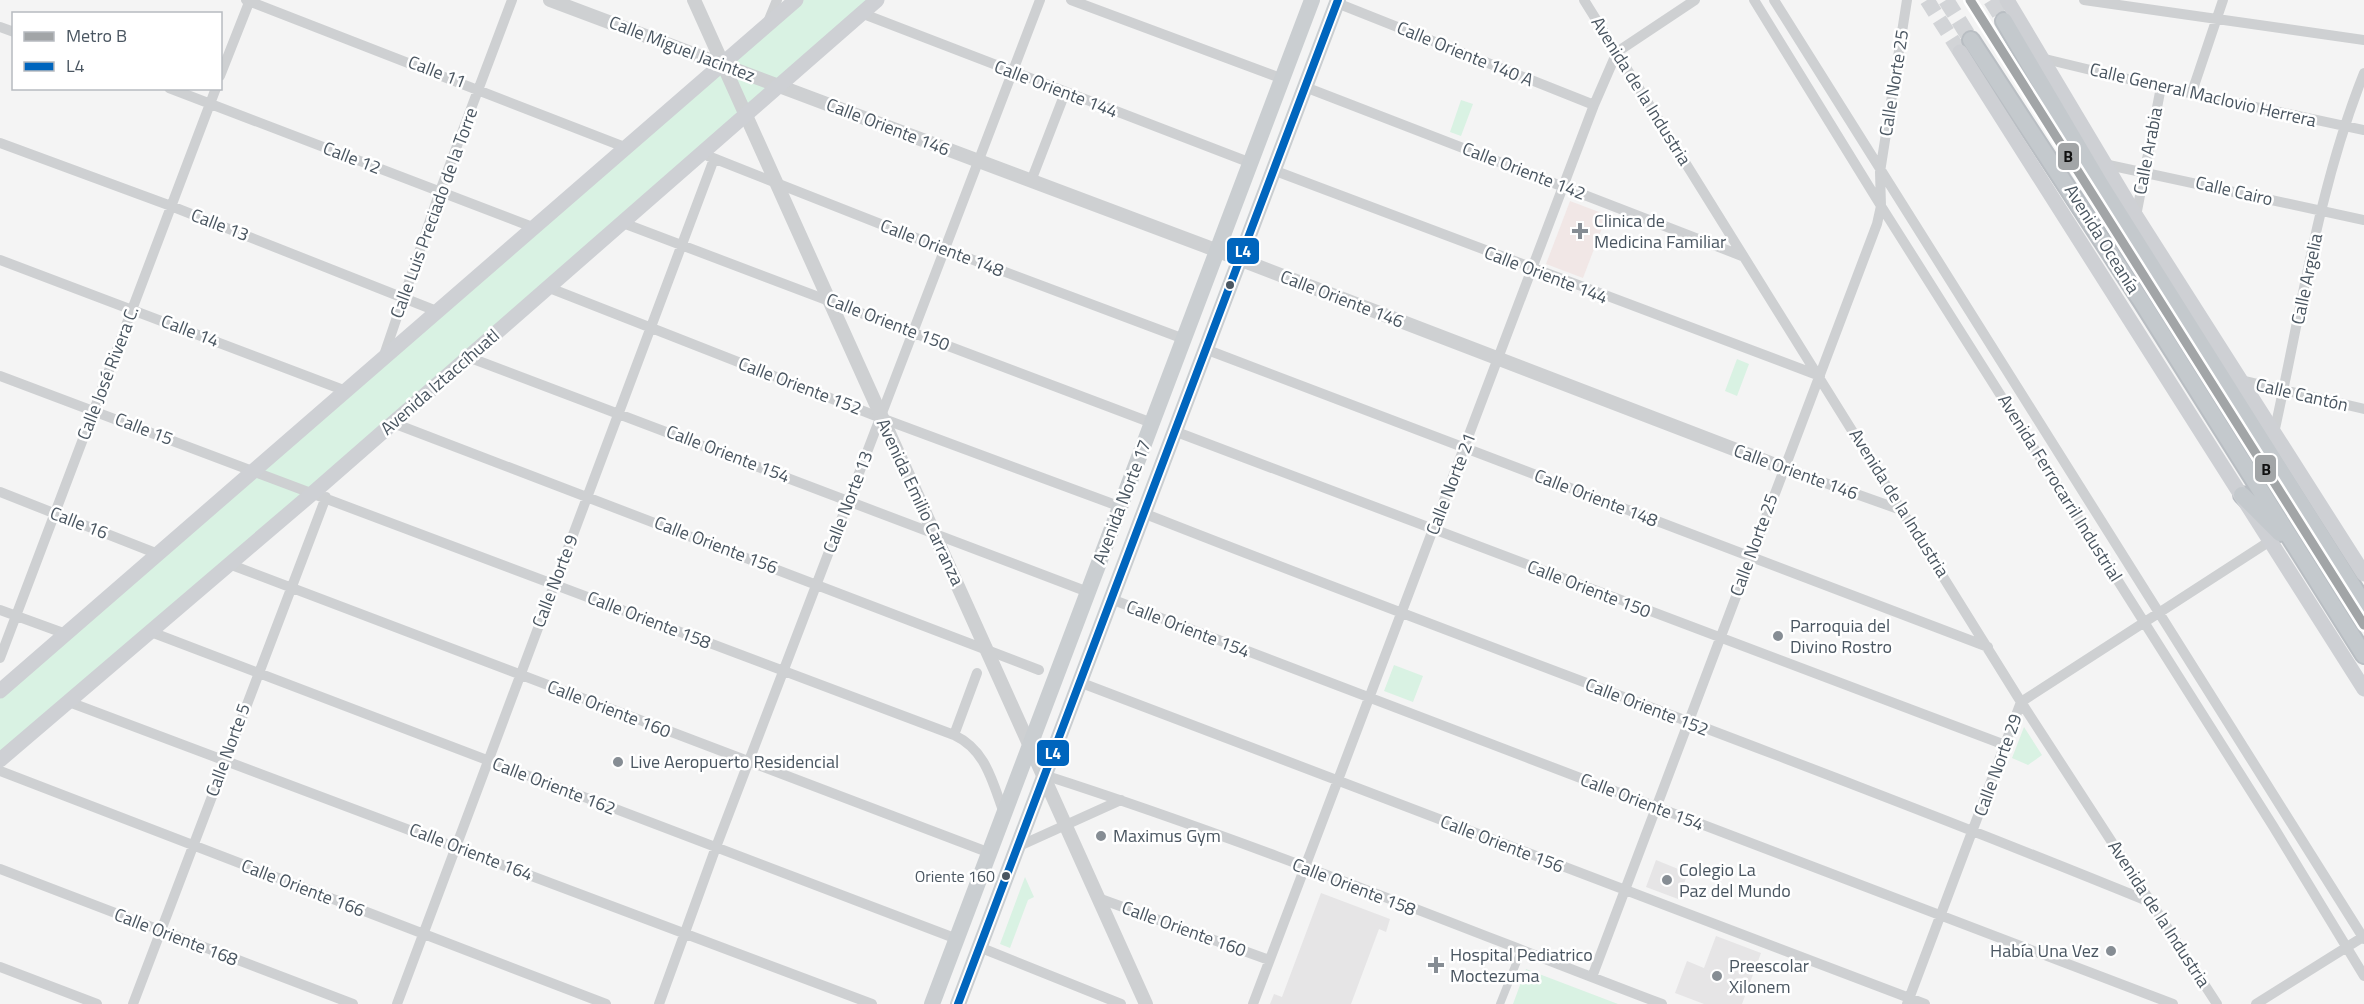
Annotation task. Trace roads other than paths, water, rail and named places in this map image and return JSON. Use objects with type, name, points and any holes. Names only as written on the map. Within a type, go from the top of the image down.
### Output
[{"type":"highway","name":"Avenida Oceanía","points":[[2004,21],[2107,194],[2364,604]]},
{"type":"highway","name":"Avenida Oceanía","points":[[1966,46],[2142,302],[2364,655]]},
{"type":"highway","points":[[2242,495],[2300,553]]},
{"type":"main road","points":[[0,691],[796,0]]},
{"type":"main road","name":"Avenida Iztaccíhuatl","points":[[0,760],[229,564],[320,494],[393,423],[547,287],[708,156],[747,115],[877,0]]},
{"type":"main road","name":"Avenida Norte 17","points":[[932,1004],[1312,0]]},
{"type":"main road","points":[[2007,0],[2136,216],[2364,573]]},
{"type":"main road","name":"Avenida Norte 17","points":[[958,1004],[1337,2]]},
{"type":"main road","name":"Avenida Oceanía","points":[[1966,46],[2270,541],[2364,689]]},
{"type":"street","name":"Calle 11","points":[[248,0],[479,88],[627,148]]},
{"type":"street","points":[[222,71],[248,0]]},
{"type":"street","name":"Calle Luis Preciado de la Torre","points":[[383,360],[440,191],[513,0]]},
{"type":"street","name":"Calle Miguel Jacintez","points":[[550,0],[780,86]]},
{"type":"street","name":"Avenida Emilio Carranza","points":[[694,0],[780,186],[881,418],[1146,1004]]},
{"type":"street","points":[[766,27],[777,0]]},
{"type":"street","name":"Calle Norte 13","points":[[659,1004],[716,848],[1040,0]]},
{"type":"street","points":[[1071,0],[1282,79]]},
{"type":"street","points":[[1617,52],[1695,0]]},
{"type":"street","name":"Avenida Ferrocarril Industrial","points":[[1754,0],[1881,206],[2273,826],[2364,976]]},
{"type":"street","name":"Avenida Ferrocarril Industrial","points":[[1774,0],[1880,172],[2161,612],[2363,938]]},
{"type":"street","name":"Calle Norte 25","points":[[1592,977],[1690,723],[1719,638],[1783,468],[1874,233],[1881,206],[1880,172],[1907,0]]},
{"type":"street","points":[[2084,0],[2364,40]]},
{"type":"street","points":[[2192,92],[2223,0]]},
{"type":"street","name":"Avenida de la Industria","points":[[1583,1],[1617,52],[1742,256],[1820,376],[2021,702],[2217,1004]]},
{"type":"street","name":"Calle Oriente 140 A","points":[[1337,2],[1594,105]]},
{"type":"street","name":"Calle Oriente 144","points":[[861,13],[1251,163]]},
{"type":"street","name":"Calle Norte 21","points":[[1253,1004],[1594,105],[1617,52]]},
{"type":"street","name":"Calle General Maclovio Herrera","points":[[2041,58],[2161,87],[2364,130]]},
{"type":"street","name":"Calle Argelia","points":[[2274,433],[2321,211],[2343,126],[2364,73]]},
{"type":"street","name":"Calle Oriente 146","points":[[780,86],[1783,468],[1904,511]]},
{"type":"street","name":"Calle Oriente 142","points":[[1305,87],[1742,256]]},
{"type":"street","name":"Calle Arabia","points":[[2136,216],[2161,87]]},
{"type":"street","name":"Calle 12","points":[[174,90],[535,228]]},
{"type":"street","name":"Calle José Rivera C.","points":[[0,658],[215,90]]},
{"type":"street","points":[[1031,181],[1065,93]]},
{"type":"street","name":"Calle 13","points":[[0,143],[171,206],[439,312]]},
{"type":"street","name":"Calle Oriente 148","points":[[708,156],[780,186],[1184,339]]},
{"type":"street","name":"Calle Norte 9","points":[[397,1004],[683,246],[708,156]]},
{"type":"street","name":"Calle Cairo","points":[[2104,164],[2146,171],[2364,220]]},
{"type":"street","name":"Calle Oriente 144","points":[[1273,170],[1533,270],[1820,376]]},
{"type":"street","name":"Calle Oriente 150","points":[[623,223],[1152,423]]},
{"type":"street","name":"Calle 14","points":[[0,260],[346,391]]},
{"type":"street","name":"Calle Oriente 152","points":[[547,287],[881,418],[1121,507]]},
{"type":"street","name":"Calle Oriente 148","points":[[1205,349],[1988,646]]},
{"type":"street","name":"Calle Oriente 154","points":[[468,357],[1088,592]]},
{"type":"street","name":"Calle 15","points":[[0,376],[253,470]]},
{"type":"street","name":"Calle Cantón","points":[[2241,380],[2364,410]]},
{"type":"street","name":"Calle Oriente 156","points":[[393,423],[817,583],[987,652],[1038,670]]},
{"type":"street","name":"Calle Oriente 150","points":[[1174,431],[2005,745]]},
{"type":"street","name":"Calle Oriente 158","points":[[253,470],[954,735],[968,742],[979,753],[1004,814]]},
{"type":"street","name":"Calle 16","points":[[0,492],[158,554]]},
{"type":"street","name":"Calle Norte 5","points":[[133,1004],[290,588],[320,494]]},
{"type":"street","name":"Calle Oriente 152","points":[[1143,513],[1400,615],[1974,830],[2150,902]]},
{"type":"street","name":"Calle Norte 29","points":[[1908,1001],[2021,702],[2270,541]]},
{"type":"street","name":"Calle Oriente 160","points":[[229,564],[990,853]]},
{"type":"street","name":"Calle Oriente 154","points":[[1111,599],[2173,1004]]},
{"type":"street","points":[[0,610],[66,634]]},
{"type":"street","name":"Calle Oriente 162","points":[[152,632],[957,939]]},
{"type":"street","points":[[954,735],[977,673]]},
{"type":"street","name":"Calle Oriente 156","points":[[1079,682],[1908,1001],[1926,1004]]},
{"type":"street","name":"Calle Oriente 164","points":[[69,702],[872,1004]]},
{"type":"street","name":"Calle Oriente 166","points":[[0,771],[606,1004]]},
{"type":"street","name":"Calle Oriente 158","points":[[1044,775],[1121,800],[1305,867],[1662,1004]]},
{"type":"street","points":[[1017,847],[1121,800]]},
{"type":"street","points":[[2273,826],[2288,816]]},
{"type":"street","name":"Calle Oriente 168","points":[[0,869],[353,1004]]},
{"type":"street","name":"Calle Oriente 160","points":[[1098,898],[1269,960]]},
{"type":"street","points":[[2256,1004],[2363,938]]},
{"type":"street","points":[[979,947],[1121,1004]]},
{"type":"street","points":[[1500,1004],[1521,951]]},
{"type":"street","points":[[0,968],[97,1004]]},
{"type":"tunnel","points":[[1927,0],[1960,52]]},
{"type":"tunnel","points":[[1946,0],[1971,40]]},
{"type":"tunnel","points":[[1991,0],[2004,21]]},
{"type":"metro line","name":"B","points":[[1970,0],[2364,625]]},
{"type":"place","name":"Clinica de Medicina Familiar","points":[[1580,231]]},
{"type":"place","name":"Parroquia del Divino Rostro","points":[[1778,636]]},
{"type":"place","name":"Live Aeropuerto Residencial","points":[[618,762]]},
{"type":"place","name":"Maximus Gym","points":[[1101,836]]},
{"type":"place","name":"Oriente 160","points":[[1006,876]]},
{"type":"place","name":"Colegio La Paz del Mundo","points":[[1667,880]]},
{"type":"place","name":"Había Una Vez","points":[[2111,951]]},
{"type":"place","name":"Hospital Pediatrico Moctezuma","points":[[1436,965]]},
{"type":"place","name":"Preescolar Xilonem","points":[[1717,976]]}]
